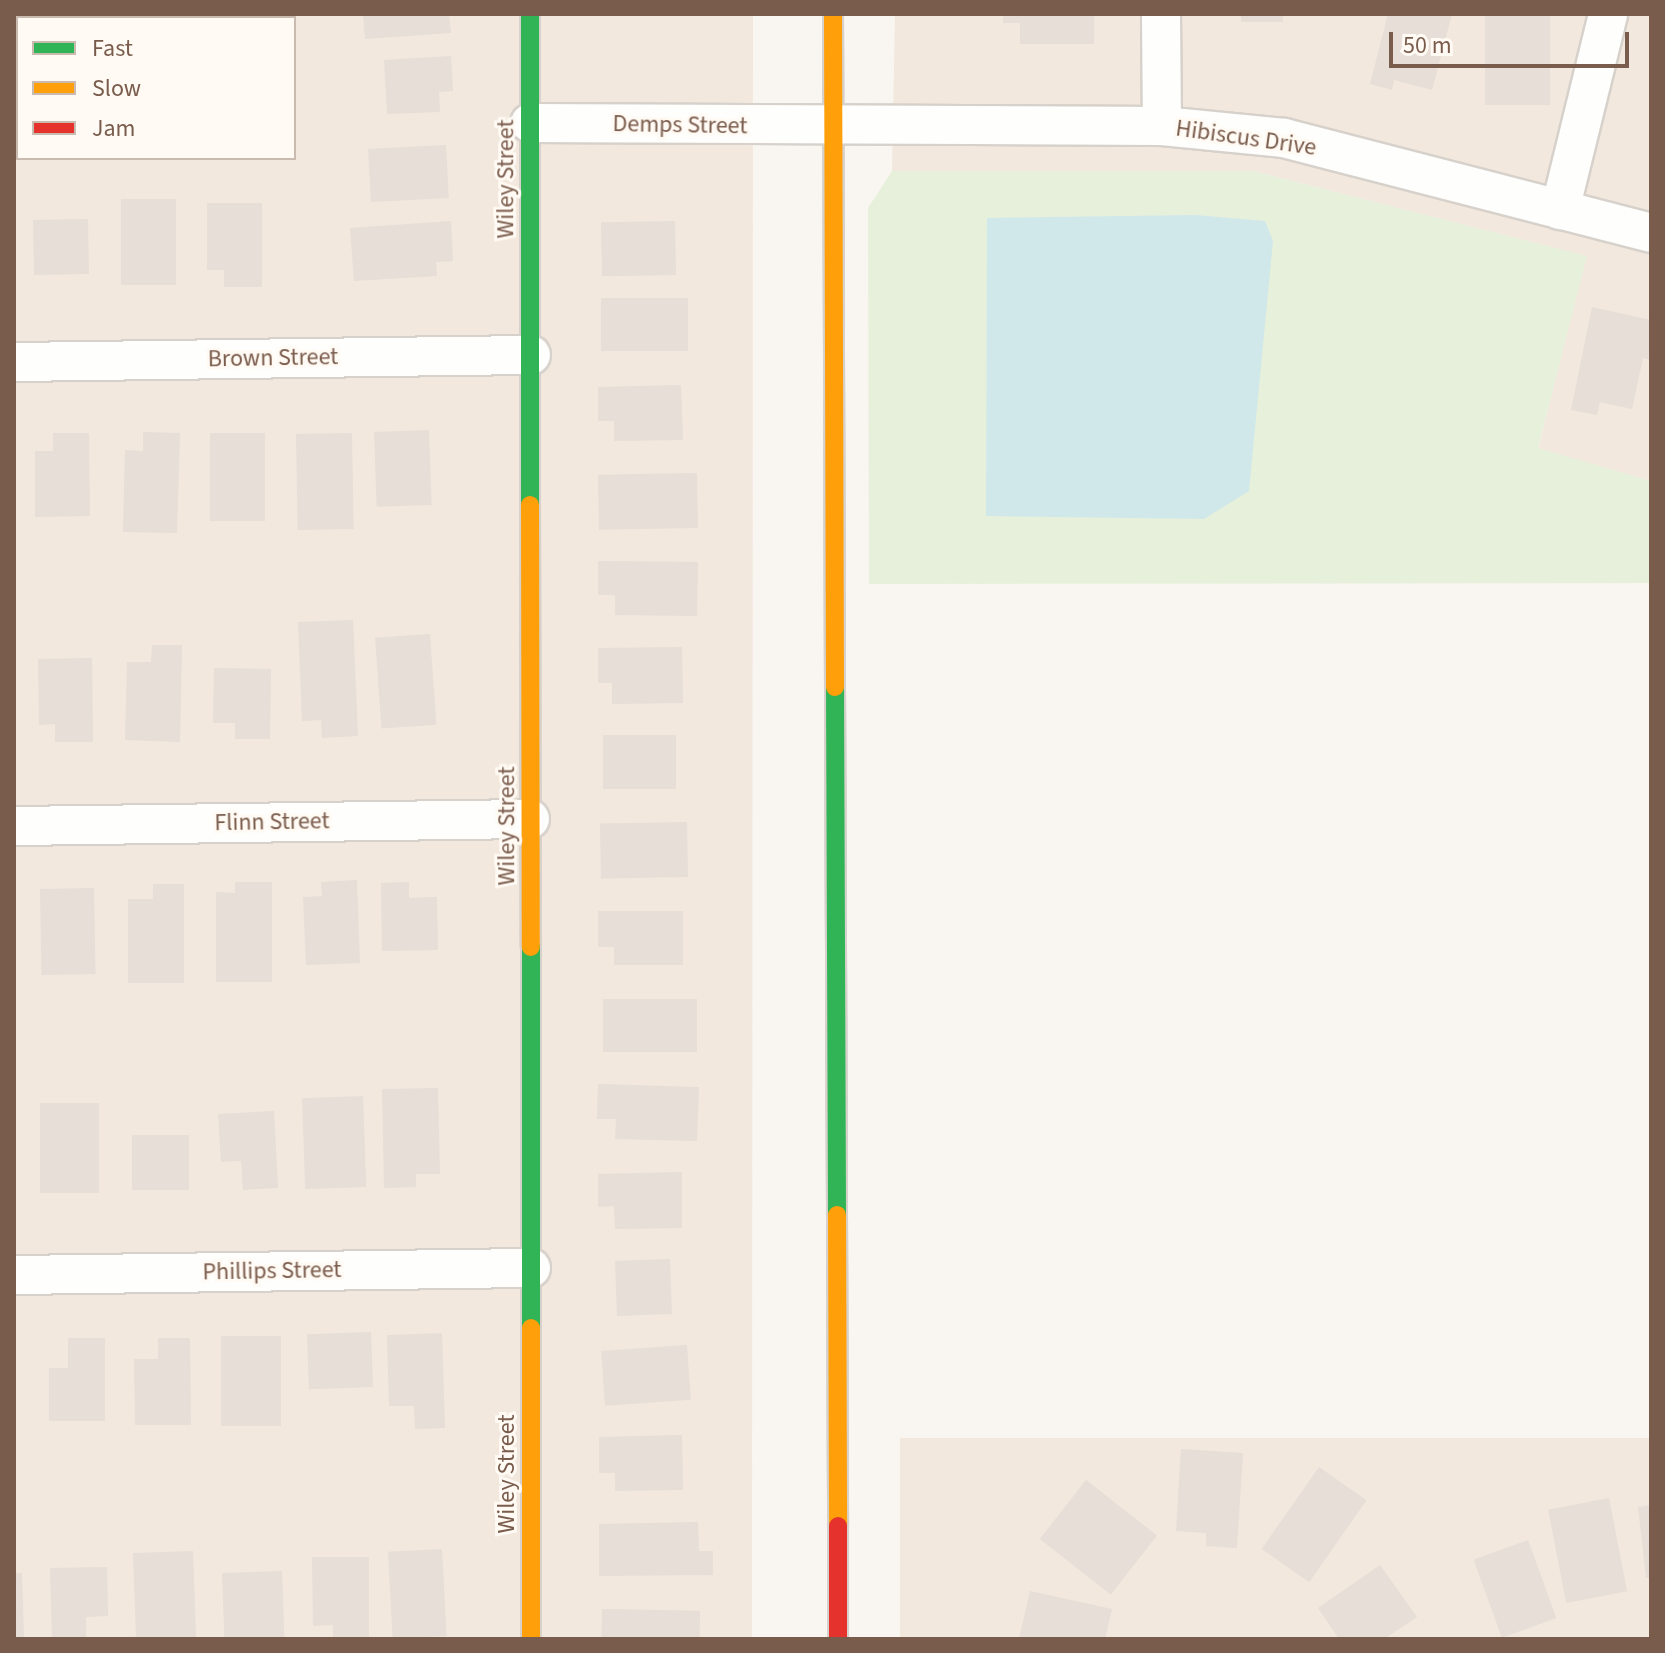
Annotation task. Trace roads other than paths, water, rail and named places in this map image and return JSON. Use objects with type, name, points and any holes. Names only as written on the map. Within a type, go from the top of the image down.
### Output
[{"type":"street","name":"Wiley Street","points":[[530,14],[531,1639]]},
{"type":"street","points":[[833,14],[838,1639]]},
{"type":"street","points":[[1161,14],[1162,126]]},
{"type":"street","points":[[1560,210],[1608,14]]},
{"type":"street","name":"Demps Street","points":[[530,123],[831,126]]},
{"type":"street","name":"Hibiscus Drive","points":[[831,126],[1162,126],[1284,138],[1651,233]]},
{"type":"street","name":"Brown Street","points":[[14,362],[531,355]]},
{"type":"street","name":"Flinn Street","points":[[14,826],[530,819]]},
{"type":"street","name":"Phillips Street","points":[[14,1275],[531,1268]]},
{"type":"water","points":[[1195,215],[1265,221],[1273,241],[1249,491],[1204,519],[986,516],[987,218]]}]
